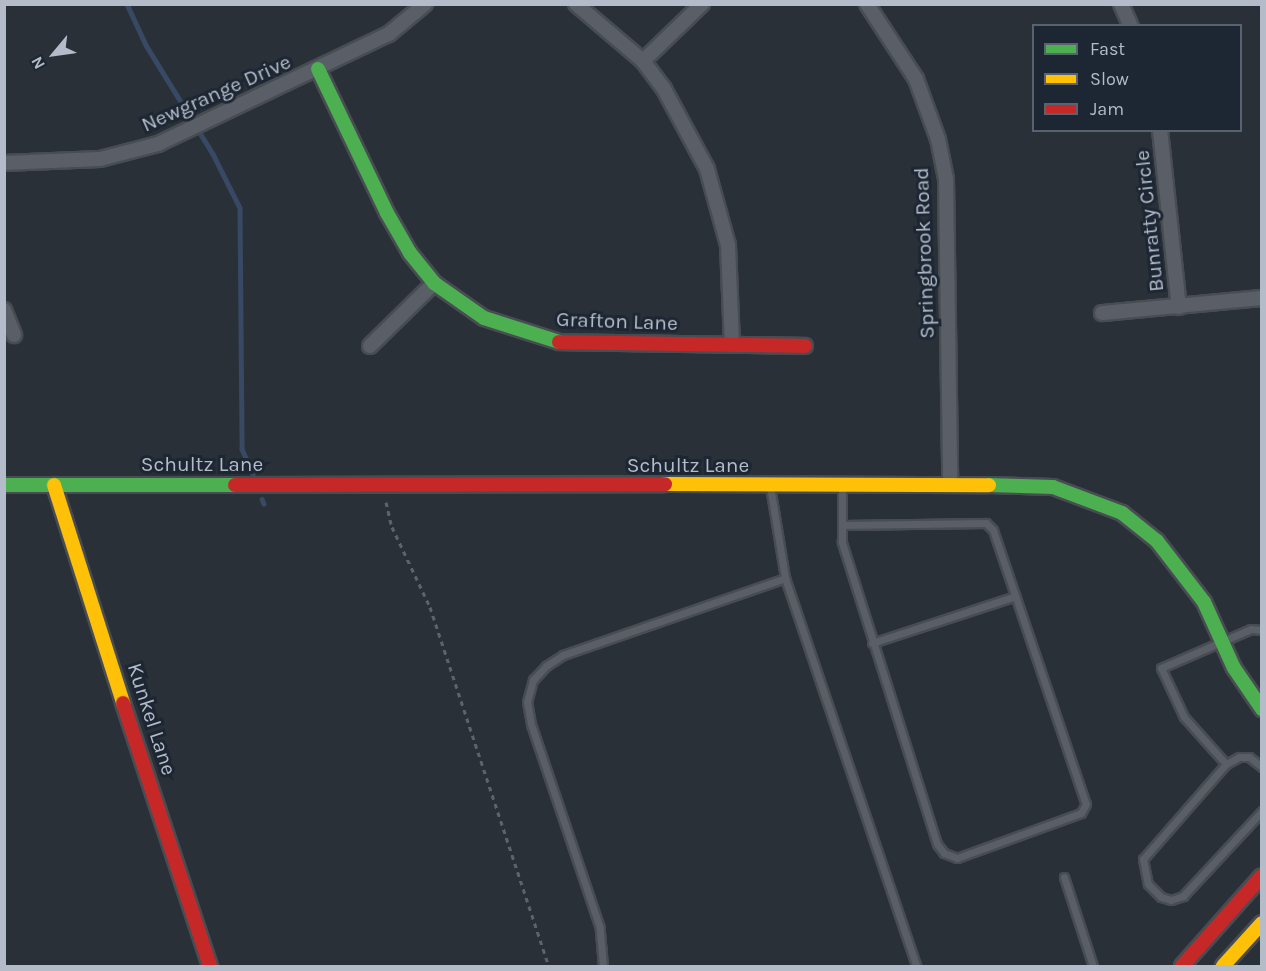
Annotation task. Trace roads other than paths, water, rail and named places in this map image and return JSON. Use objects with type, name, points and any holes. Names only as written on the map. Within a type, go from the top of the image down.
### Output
[{"type":"street","name":"Newgrange Drive","points":[[4,163],[100,159],[165,140],[218,117],[389,34],[425,4]]},
{"type":"street","points":[[576,4],[643,61],[691,135],[720,208],[733,283],[732,344]]},
{"type":"street","points":[[643,61],[702,4]]},
{"type":"street","name":"Springbrook Road","points":[[867,4],[916,79],[938,139],[946,179],[950,483]]},
{"type":"street","points":[[1121,4],[1130,24]]},
{"type":"street","name":"Grafton Lane","points":[[318,69],[387,213],[434,283],[484,318],[556,342],[805,346]]},
{"type":"street","name":"Bunratty Circle","points":[[1160,132],[1179,307]]},
{"type":"street","points":[[370,346],[434,283]]},
{"type":"street","name":"Bunratty Circle","points":[[1102,314],[1262,298]]},
{"type":"street","points":[[4,310],[14,334]]},
{"type":"street","name":"Schultz Lane","points":[[4,485],[770,486],[950,483],[1053,487],[1122,513],[1182,569],[1204,602],[1221,641],[1262,709]]},
{"type":"street","name":"Kunkel Lane","points":[[54,485],[63,522],[210,966]]},
{"type":"street","points":[[1182,966],[1262,876]]},
{"type":"street","points":[[1223,966],[1262,923]]},
{"type":"lane","points":[[842,485],[842,525],[842,542],[872,643],[938,844],[944,853],[957,858],[1072,819],[1086,804],[993,531],[986,523],[842,525]]},
{"type":"lane","points":[[770,486],[785,578],[916,966]]},
{"type":"lane","points":[[603,966],[600,928],[531,724],[527,702],[533,680],[546,666],[563,655],[785,578]]},
{"type":"lane","points":[[872,643],[1016,596]]},
{"type":"lane","points":[[1226,764],[1184,717],[1161,668],[1251,629],[1262,630]]},
{"type":"lane","points":[[1262,767],[1249,757],[1239,757],[1226,764],[1143,860],[1148,884],[1161,897],[1171,900],[1183,896],[1198,885],[1262,811]]},
{"type":"lane","points":[[1064,877],[1093,966]]},
{"type":"waterway","points":[[127,4],[146,45],[213,154],[240,208],[242,449],[253,474]]},
{"type":"waterway","points":[[262,499],[264,504]]}]
